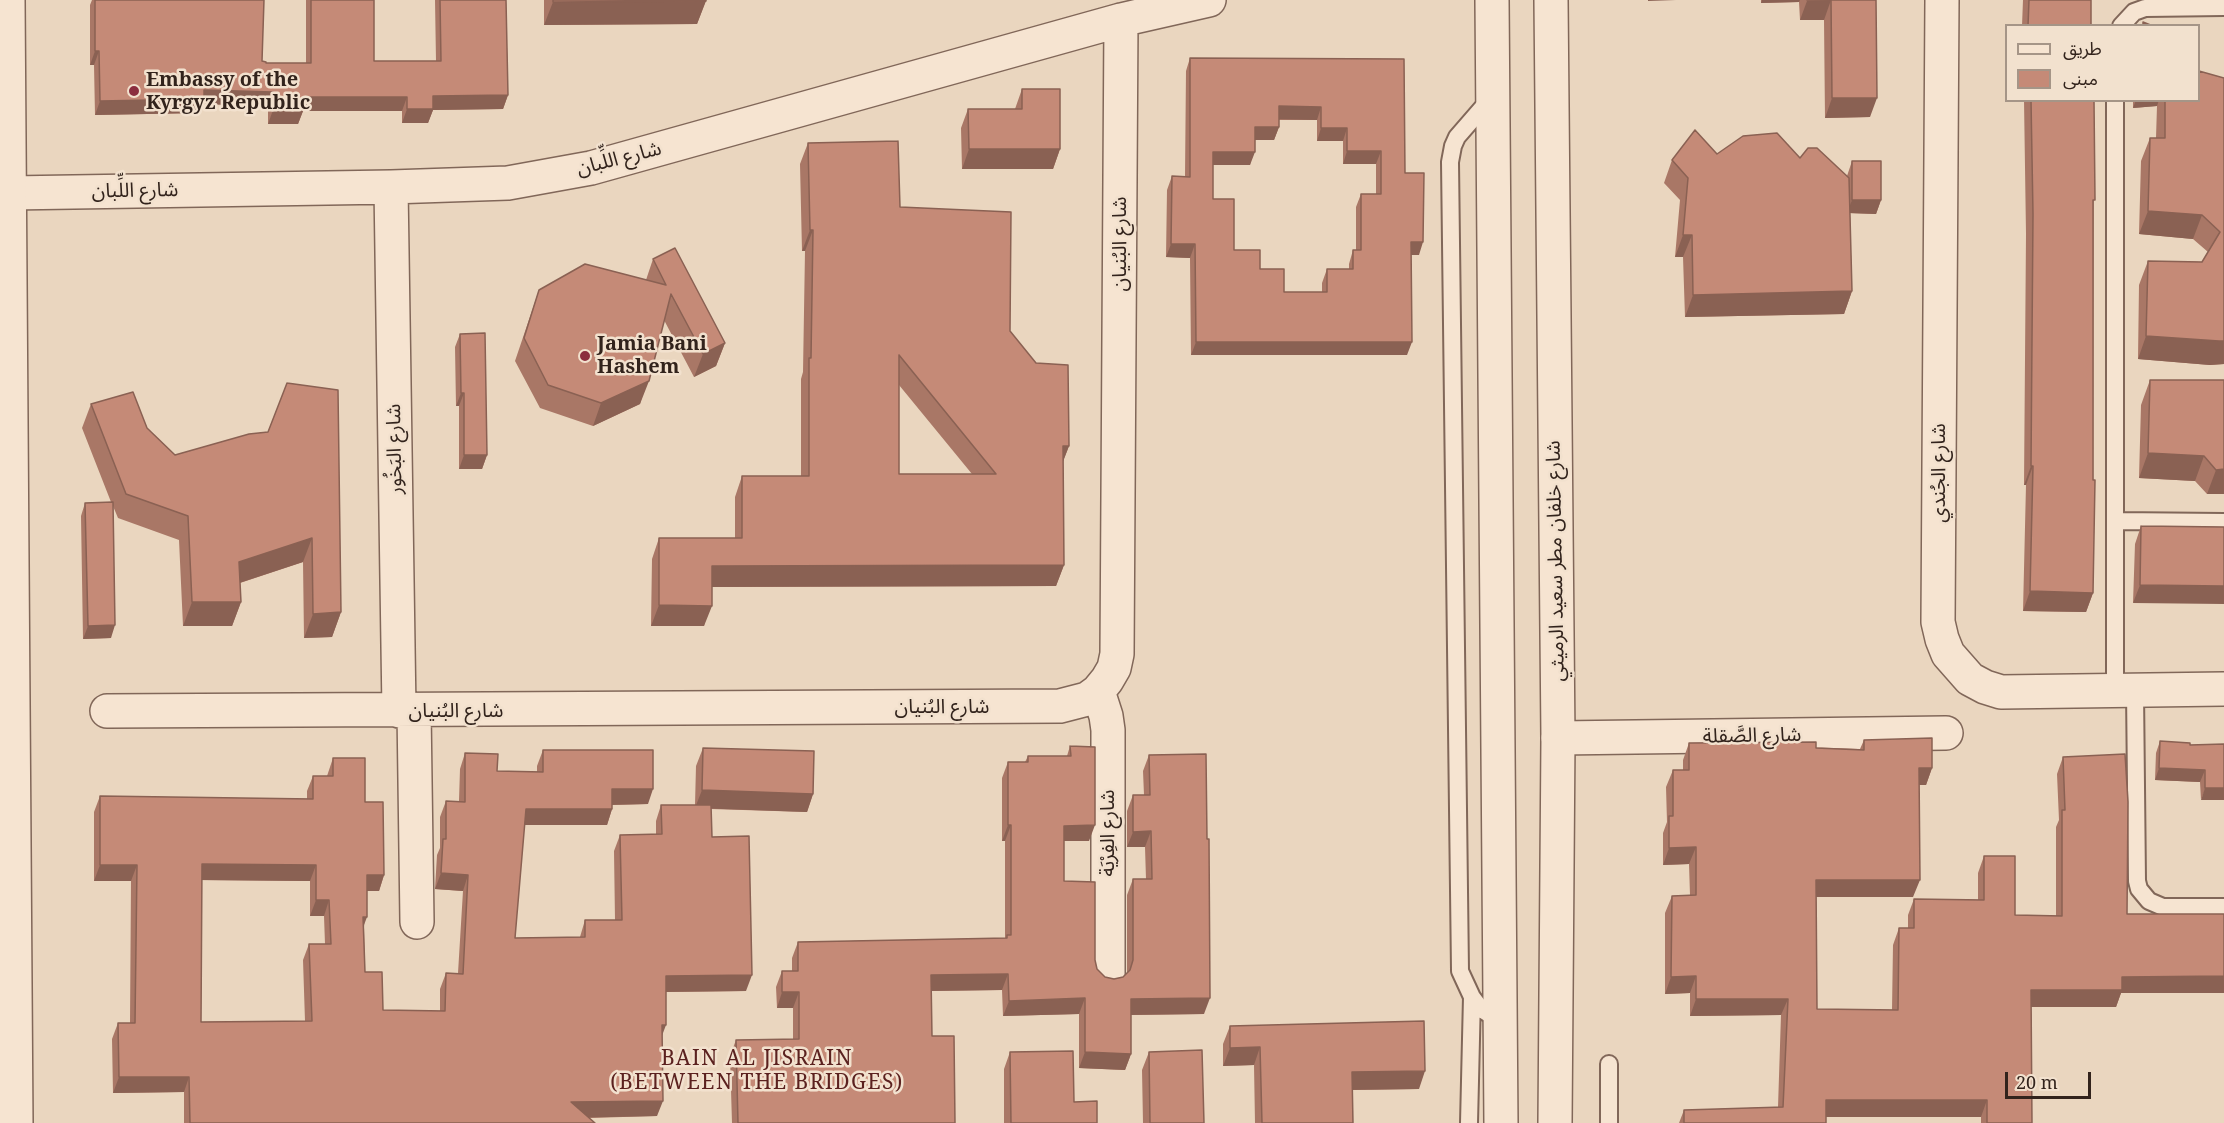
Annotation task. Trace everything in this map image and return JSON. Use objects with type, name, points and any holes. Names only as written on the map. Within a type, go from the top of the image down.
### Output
[{"type":"street","points":[[8,0],[16,1123]]},
{"type":"street","name":"شارع اللِّبان","points":[[10,193],[508,183],[591,168],[1121,21],[1209,0]]},
{"type":"street","points":[[1492,0],[1501,1117]]},
{"type":"street","name":"شارع خلفان مطر سعيد الرميثي","points":[[1551,0],[1558,738],[1555,1123]]},
{"type":"street","name":"شارع الجُندي","points":[[1942,0],[1938,610],[1942,639],[1948,654],[1970,679],[2001,692],[2224,689]]},
{"type":"street","name":"شارع البُنيان","points":[[107,711],[1060,706],[1087,699],[1098,691],[1111,674],[1117,654],[1121,21]]},
{"type":"street","name":"شارع البَخُور","points":[[391,187],[407,710],[417,922]]},
{"type":"street","name":"شارع الفِرْيَة","points":[[1098,691],[1108,730],[1108,976]]},
{"type":"street","name":"شارع الصَّقلة","points":[[1558,738],[1946,733]]},
{"type":"lane","points":[[2123,24],[2134,12],[2145,8],[2185,4],[2224,7]]},
{"type":"lane","points":[[1494,94],[1457,137],[1450,162],[1460,970],[1472,998],[1481,1009],[1500,1021]]},
{"type":"lane","points":[[2115,102],[2115,521],[2139,889],[2149,901],[2163,907],[2224,907]]},
{"type":"lane","points":[[2115,521],[2224,522]]},
{"type":"lane","points":[[1472,998],[1469,1116],[1501,1117]]},
{"type":"lane","points":[[1609,1064],[1610,1123]]},
{"type":"building","points":[[95,0],[264,0],[262,61],[266,63],[311,63],[311,0],[374,0],[374,61],[441,61],[440,0],[506,0],[508,95],[433,96],[433,109],[407,109],[407,97],[303,97],[303,110],[273,110],[273,92],[204,90],[204,99],[100,101],[99,51],[95,51]]},
{"type":"building","points":[[553,0],[706,0],[706,1],[553,2]]},
{"type":"building","points":[[1831,0],[1876,0],[1877,98],[1832,98]]},
{"type":"building","points":[[2029,0],[2091,0],[2091,24],[2028,24]]},
{"type":"building","points":[[1190,58],[1404,59],[1405,173],[1424,173],[1423,242],[1411,242],[1412,342],[1196,342],[1195,244],[1171,244],[1172,176],[1190,177]],"holes":[[[1279,106],[1321,107],[1321,128],[1347,128],[1347,151],[1381,151],[1381,194],[1361,194],[1361,250],[1353,250],[1353,269],[1327,269],[1327,292],[1284,292],[1284,269],[1260,269],[1260,250],[1234,250],[1234,199],[1213,199],[1213,152],[1255,152],[1255,127],[1279,127]]]},
{"type":"building","points":[[2200,71],[2224,78],[2224,341],[2146,336],[2148,261],[2202,262],[2220,232],[2202,215],[2148,211],[2150,138],[2165,138],[2165,102],[2200,102]]},
{"type":"building","points":[[1022,89],[1060,89],[1060,149],[969,149],[968,109],[1022,109]]},
{"type":"building","points":[[2031,102],[2094,102],[2093,593],[2030,591],[2033,466],[2031,466],[2033,214]]},
{"type":"building","points":[[1695,130],[1717,154],[1743,136],[1777,133],[1800,158],[1808,148],[1817,148],[1849,178],[1852,291],[1693,295],[1692,235],[1683,235],[1688,178],[1672,160]]},
{"type":"building","points":[[898,141],[900,207],[1011,212],[1010,331],[1036,363],[1068,365],[1069,446],[1063,446],[1064,565],[712,566],[712,606],[659,605],[659,538],[742,538],[742,476],[809,476],[809,358],[811,358],[813,230],[810,230],[808,143]],"holes":[[[899,355],[996,474],[899,474]]]},
{"type":"building","points":[[1852,161],[1881,161],[1881,200],[1852,200]]},
{"type":"building","name":"Jamia Bani Hashem","points":[[675,248],[725,343],[703,354],[671,294],[649,381],[601,403],[548,385],[524,338],[539,290],[585,264],[666,285],[653,259]]},
{"type":"building","points":[[485,333],[487,455],[464,455],[464,393],[461,393],[460,334]]},
{"type":"building","points":[[2150,380],[2224,380],[2224,469],[2216,470],[2204,456],[2148,453]]},
{"type":"building","points":[[287,383],[338,390],[341,612],[313,614],[312,538],[239,562],[241,602],[192,602],[188,516],[126,494],[91,404],[133,392],[147,428],[175,455],[249,434],[268,432]]},
{"type":"building","points":[[113,502],[115,625],[88,626],[85,503]]},
{"type":"building","points":[[2141,526],[2224,527],[2224,586],[2140,585]]},
{"type":"building","points":[[1932,738],[1932,768],[1919,768],[1920,880],[1816,880],[1817,1009],[1898,1010],[1899,928],[1914,928],[1914,899],[1984,900],[1984,856],[2015,856],[2015,915],[2062,916],[2062,810],[2065,810],[2063,757],[2125,754],[2128,802],[2127,914],[2224,914],[2224,976],[2122,977],[2122,990],[2031,990],[2032,1123],[1987,1123],[1987,1100],[1826,1100],[1826,1123],[1684,1123],[1684,1110],[1783,1107],[1788,999],[1696,999],[1696,976],[1671,977],[1672,896],[1696,895],[1696,847],[1669,848],[1669,816],[1673,816],[1673,770],[1689,770],[1689,743],[1816,742],[1816,748],[1864,750],[1864,740]]},
{"type":"building","points":[[2160,741],[2190,743],[2190,745],[2224,744],[2224,788],[2205,788],[2205,770],[2159,768]]},
{"type":"building","points":[[1070,746],[1095,747],[1095,825],[1064,826],[1064,881],[1095,882],[1095,960],[1097,969],[1105,977],[1114,979],[1123,977],[1130,970],[1133,960],[1133,879],[1152,879],[1151,831],[1133,832],[1133,795],[1150,795],[1149,755],[1206,754],[1210,998],[1131,999],[1131,1054],[1085,1052],[1085,998],[1009,1001],[1008,974],[931,975],[932,1036],[954,1036],[955,1123],[738,1123],[736,1040],[799,1039],[799,992],[782,992],[782,971],[798,971],[798,942],[1007,938],[1007,935],[1011,935],[1011,825],[1008,825],[1008,762],[1028,762],[1028,756],[1071,756]]},
{"type":"building","points":[[703,748],[814,751],[813,794],[702,790]]},
{"type":"building","points":[[543,750],[653,750],[653,789],[612,789],[612,809],[526,809],[515,938],[585,937],[585,920],[622,920],[620,835],[662,834],[661,805],[711,805],[712,837],[749,836],[752,975],[666,976],[666,1025],[662,1025],[663,1101],[571,1102],[595,1123],[190,1123],[189,1077],[119,1077],[118,1023],[135,1023],[137,865],[100,865],[100,796],[313,799],[313,776],[333,776],[333,758],[365,758],[365,802],[383,802],[384,875],[367,875],[367,917],[363,917],[365,972],[382,972],[383,1010],[445,1011],[446,973],[463,974],[468,875],[441,873],[443,839],[446,839],[446,801],[465,802],[465,753],[498,754],[497,771],[543,772]],"holes":[[[202,864],[316,865],[316,900],[329,900],[331,944],[309,944],[312,1021],[201,1022]]]},
{"type":"building","points":[[1424,1021],[1425,1071],[1352,1072],[1353,1123],[1262,1123],[1260,1047],[1230,1048],[1230,1026]]},
{"type":"building","points":[[1202,1050],[1204,1123],[1150,1123],[1149,1052]]},
{"type":"building","points":[[1073,1051],[1074,1102],[1097,1101],[1097,1123],[1011,1123],[1010,1052]]},
{"type":"place","name":"Embassy of the Kyrgyz Republic","points":[[134,91]]},
{"type":"place","name":"Jamia Bani Hashem","points":[[585,356]]},
{"type":"district","name":"BAIN AL JISRAIN (BETWEEN THE BRIDGES)","points":[[757,1071]]}]
